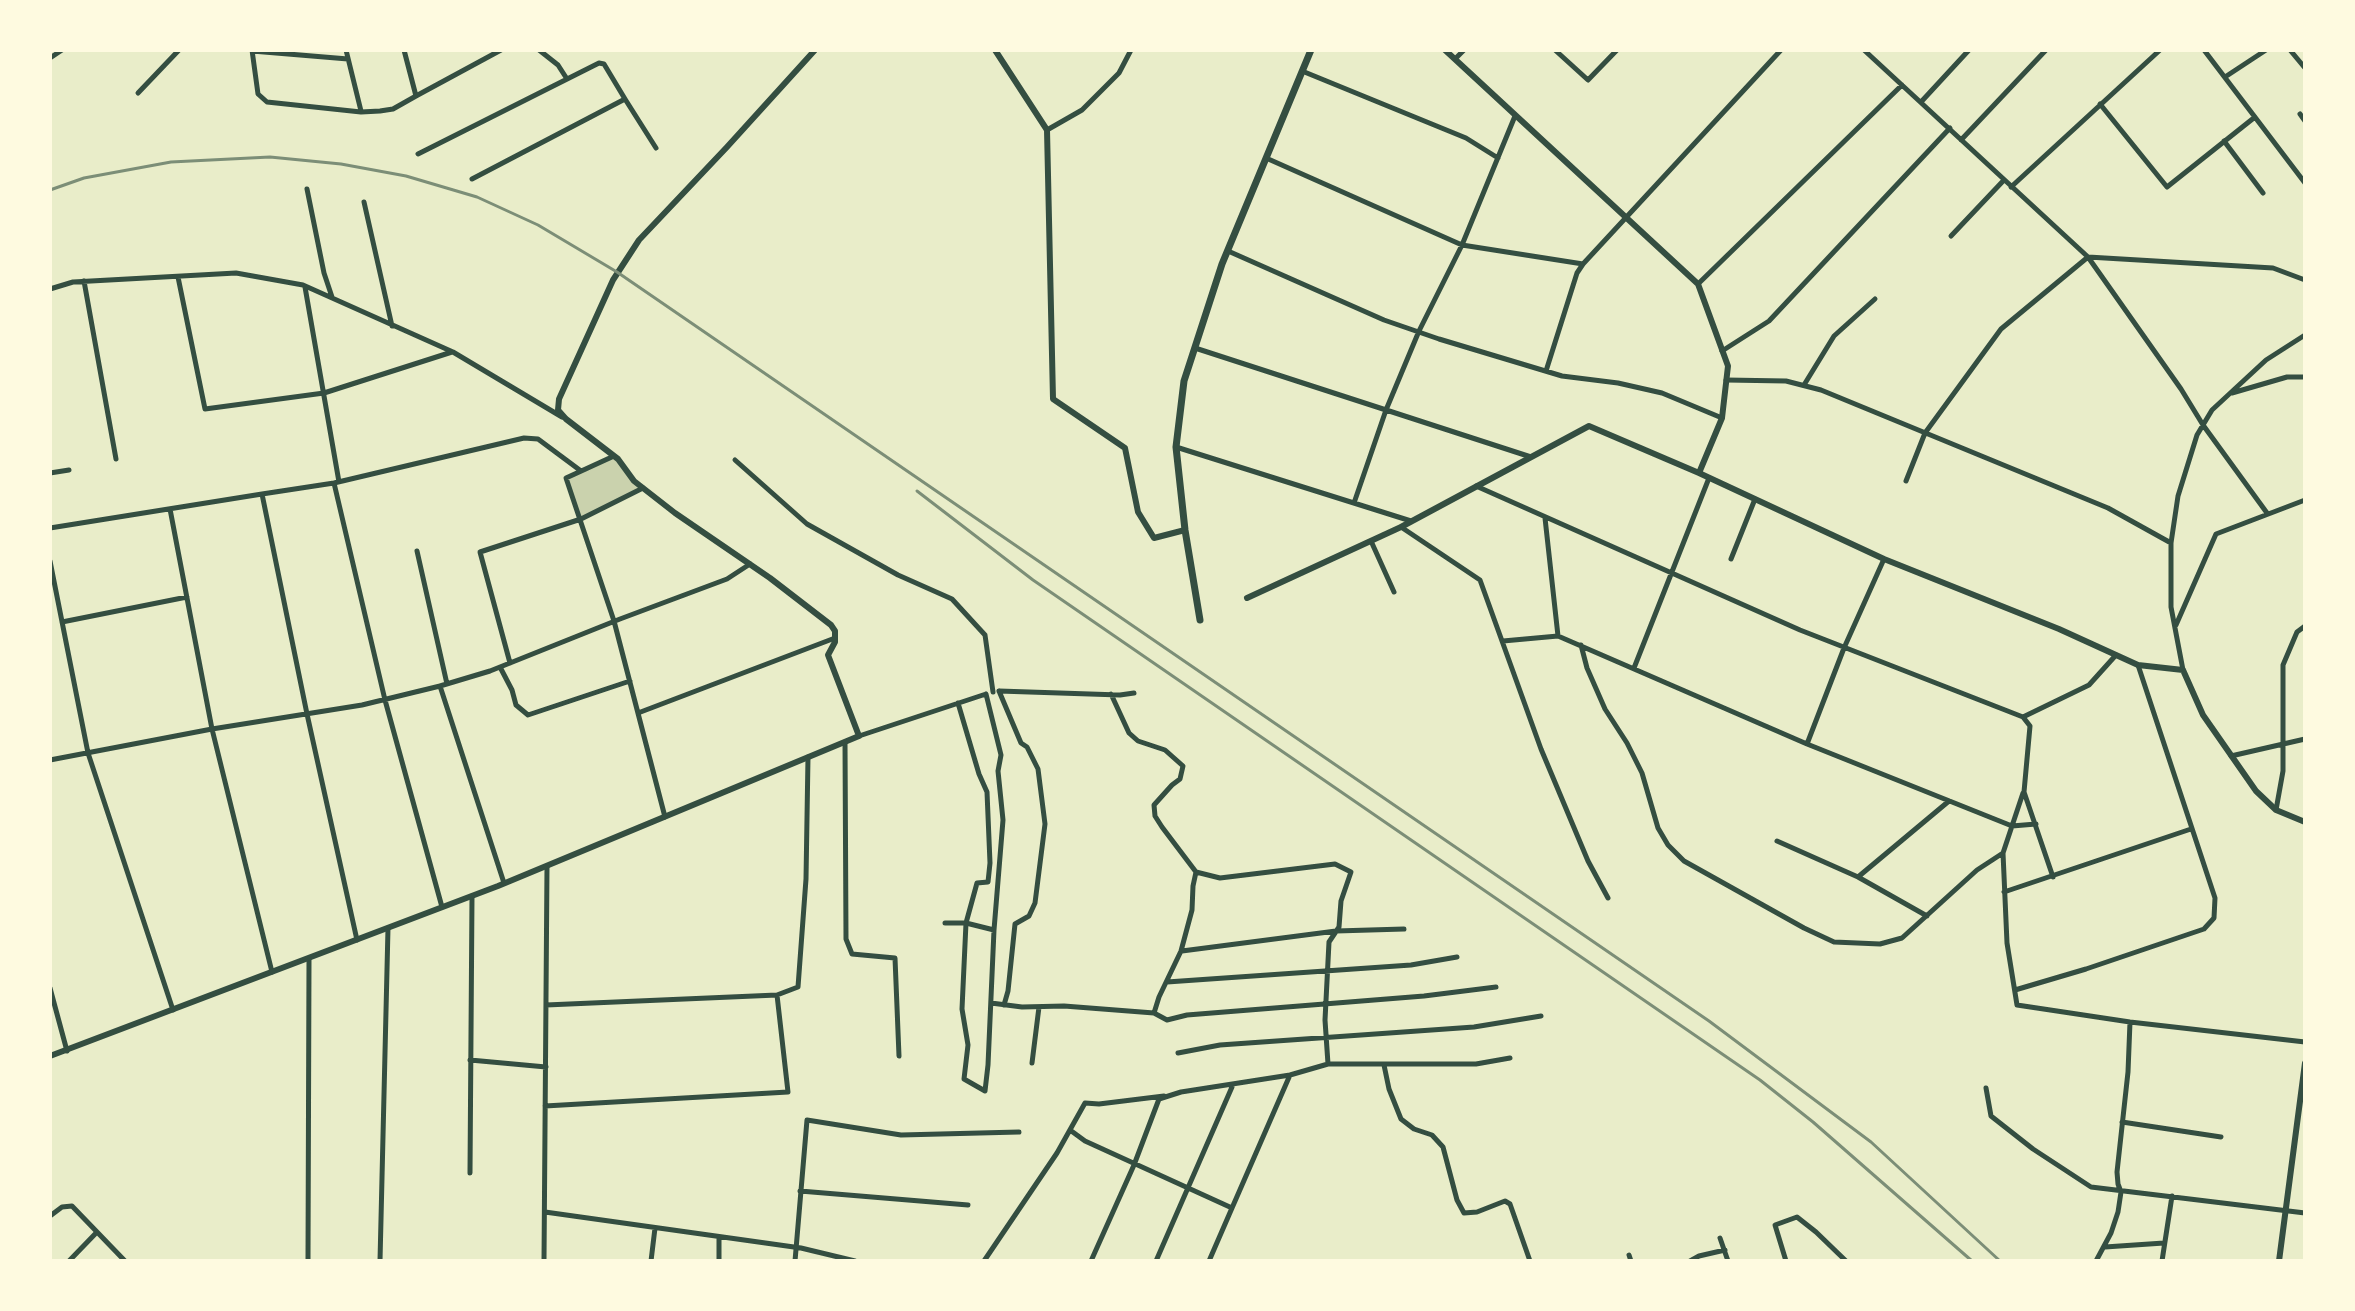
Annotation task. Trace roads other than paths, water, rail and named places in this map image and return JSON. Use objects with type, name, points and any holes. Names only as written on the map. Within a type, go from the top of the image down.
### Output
[{"type":"main road","points":[[1200,620],[1185,530],[1176,447],[1184,381],[1228,251],[1311,50]]},
{"type":"street","points":[[50,58],[62,50]]},
{"type":"street","points":[[138,93],[179,50]]},
{"type":"street","points":[[346,50],[361,112]]},
{"type":"street","points":[[404,50],[416,96]]},
{"type":"street","points":[[348,59],[252,51],[258,94],[263,101],[361,112],[393,109],[501,50]]},
{"type":"street","points":[[539,50],[558,65],[567,79]]},
{"type":"street","points":[[566,419],[558,410],[559,399],[617,272],[639,240],[815,50]]},
{"type":"street","points":[[995,50],[1047,130],[1053,399],[1125,448],[1138,512],[1154,538],[1185,530]]},
{"type":"street","points":[[1047,130],[1082,110],[1119,73],[1131,50]]},
{"type":"street","points":[[1445,50],[1698,284],[1728,366],[1722,418],[1699,473]]},
{"type":"street","points":[[1455,59],[1464,50]]},
{"type":"street","points":[[1555,50],[1588,80],[1617,50]]},
{"type":"street","points":[[1546,371],[1577,273],[1583,264],[1781,50]]},
{"type":"street","points":[[1864,50],[2088,257],[2267,513]]},
{"type":"street","points":[[1921,102],[1969,50]]},
{"type":"street","points":[[1961,140],[2046,50]]},
{"type":"street","points":[[2011,187],[2160,50]]},
{"type":"street","points":[[2204,50],[2305,183]]},
{"type":"street","points":[[2225,77],[2266,50]]},
{"type":"street","points":[[2290,50],[2305,68]]},
{"type":"street","points":[[418,154],[601,62],[656,148]]},
{"type":"street","points":[[1302,71],[1466,138],[1498,158]]},
{"type":"street","points":[[1698,284],[1902,85]]},
{"type":"street","points":[[472,179],[625,99]]},
{"type":"street","points":[[2100,104],[2167,187],[2255,117]]},
{"type":"street","points":[[2300,114],[2305,121]]},
{"type":"street","points":[[1354,503],[1386,410],[1419,331],[1462,245],[1515,116]]},
{"type":"street","points":[[1722,352],[1769,321],[1950,128]]},
{"type":"street","points":[[2224,141],[2263,193]]},
{"type":"street","points":[[1266,158],[1462,245],[1583,264]]},
{"type":"street","points":[[1951,236],[2004,180]]},
{"type":"street","points":[[307,189],[332,299]]},
{"type":"street","points":[[364,202],[392,326]]},
{"type":"street","points":[[1228,251],[1384,320],[1562,376],[1618,383],[1662,393],[1722,418]]},
{"type":"street","points":[[1906,481],[1925,433],[2001,329],[2088,257],[2273,268],[2305,280]]},
{"type":"street","points":[[50,289],[84,281],[236,273],[305,286],[453,352],[566,419],[614,456],[634,481],[675,513],[824,619],[835,631],[835,642],[828,655],[859,736]]},
{"type":"street","points":[[178,277],[205,409],[324,393],[453,352]]},
{"type":"street","points":[[84,281],[116,459]]},
{"type":"street","points":[[305,286],[337,483],[385,700],[442,907]]},
{"type":"street","points":[[1804,385],[1834,336],[1875,299]]},
{"type":"street","points":[[2305,335],[2266,360],[2212,410],[2197,435],[2178,496],[2171,543],[2171,607],[2183,670],[2203,715],[2256,791],[2276,810],[2305,822]]},
{"type":"street","points":[[1195,348],[1531,457]]},
{"type":"street","points":[[2229,394],[2287,377],[2305,377]]},
{"type":"street","points":[[1725,380],[1786,381],[1804,385],[2108,508],[2171,543]]},
{"type":"street","points":[[1247,598],[1401,527],[1589,426],[1884,559],[2059,629],[2138,665],[2183,670]]},
{"type":"street","points":[[50,528],[337,483],[524,438],[538,439],[581,471]]},
{"type":"street","points":[[1176,447],[1411,521]]},
{"type":"street","points":[[614,456],[566,478],[614,621],[665,817]]},
{"type":"street","points":[[735,460],[807,524],[898,575],[952,599],[985,635],[996,691],[1021,743],[1027,747],[1038,769],[1045,824],[1035,903],[1029,916],[1015,924],[1004,1005]]},
{"type":"street","points":[[50,473],[69,470]]},
{"type":"street","points":[[1634,668],[1709,478]]},
{"type":"street","points":[[1476,486],[1844,648],[2023,717],[2030,726],[2024,792],[2003,853],[2007,943],[2017,1005],[2130,1022],[2305,1042]]},
{"type":"street","points":[[510,663],[480,552],[581,519],[643,488]]},
{"type":"street","points":[[262,494],[357,940]]},
{"type":"street","points":[[1731,559],[1755,499]]},
{"type":"street","points":[[2175,626],[2216,534],[2305,500]]},
{"type":"street","points":[[170,509],[212,729],[272,972]]},
{"type":"street","points":[[1545,518],[1558,636]]},
{"type":"street","points":[[1401,527],[1480,580],[1541,749],[1588,861],[1608,898]]},
{"type":"street","points":[[1371,541],[1394,592]]},
{"type":"street","points":[[417,551],[443,685],[504,883]]},
{"type":"street","points":[[1807,744],[1844,648],[1884,559]]},
{"type":"street","points":[[50,561],[88,753],[173,1010]]},
{"type":"street","points":[[50,760],[385,700],[443,685],[500,667],[727,579],[750,564]]},
{"type":"street","points":[[62,622],[187,597]]},
{"type":"street","points":[[2276,810],[2283,771],[2283,665],[2297,632],[2305,626]]},
{"type":"street","points":[[1503,641],[1558,636],[1807,744],[2012,826],[2036,824]]},
{"type":"street","points":[[638,713],[835,638]]},
{"type":"street","points":[[1581,645],[1587,668],[1605,709],[1642,773],[1658,828],[1668,845],[1684,861],[1804,928],[1834,942],[1880,944],[1902,938],[1977,870],[2003,853]]},
{"type":"street","points":[[2023,717],[2089,685],[2116,655]]},
{"type":"street","points":[[2015,990],[2204,929],[2214,918],[2215,898],[2138,665]]},
{"type":"street","points":[[500,667],[516,705],[528,715],[630,681]]},
{"type":"street","points":[[50,1056],[472,896],[859,736],[996,691],[1134,693]]},
{"type":"street","points":[[958,703],[987,792],[989,817],[988,882],[977,883],[966,923],[962,1009],[968,1045],[964,1079],[985,1091],[1003,820],[998,771],[1001,755],[986,694]]},
{"type":"street","points":[[1111,694],[1129,733],[1138,741],[1165,750],[1183,766],[1180,779],[1154,805],[1155,816],[1196,872],[1220,878],[1335,864],[1351,872],[1341,901],[1336,931],[1329,942],[1326,1004],[1328,1064]]},
{"type":"street","points":[[2231,756],[2305,739]]},
{"type":"street","points":[[845,742],[846,939],[852,954],[895,958],[899,1056]]},
{"type":"street","points":[[546,1005],[777,995],[798,987],[806,879],[808,757]]},
{"type":"street","points":[[2024,792],[2053,877]]},
{"type":"street","points":[[1858,877],[1950,801]]},
{"type":"street","points":[[2004,892],[2191,829]]},
{"type":"street","points":[[1777,841],[1858,877],[1927,916]]},
{"type":"street","points":[[544,1261],[547,866]]},
{"type":"street","points":[[1154,1013],[1181,951],[1192,910],[1196,872]]},
{"type":"street","points":[[470,1173],[472,896]]},
{"type":"street","points":[[945,923],[966,923],[994,930]]},
{"type":"street","points":[[380,1261],[388,928]]},
{"type":"street","points":[[1181,951],[1336,931],[1404,929]]},
{"type":"street","points":[[1167,982],[1411,965],[1457,957]]},
{"type":"street","points":[[308,1261],[309,959]]},
{"type":"street","points":[[991,1003],[1154,1013],[1167,1020],[1187,1015],[1424,996],[1496,987]]},
{"type":"street","points":[[50,988],[67,1051]]},
{"type":"street","points":[[545,1106],[788,1092],[777,995]]},
{"type":"street","points":[[1032,1063],[1039,1007]]},
{"type":"street","points":[[1178,1053],[1220,1045],[1474,1027],[1541,1016]]},
{"type":"street","points":[[2096,1261],[2115,1223],[2121,1192],[2117,1172],[2130,1022]]},
{"type":"street","points":[[1159,1099],[1181,1092],[1290,1075],[1328,1064],[1476,1064],[1510,1058]]},
{"type":"street","points":[[470,1060],[546,1067]]},
{"type":"street","points":[[2279,1261],[2305,1063]]},
{"type":"street","points":[[1384,1065],[1389,1089],[1401,1119],[1414,1129],[1432,1135],[1443,1147],[1457,1200],[1464,1213],[1477,1212],[1505,1201],[1510,1204],[1530,1261]]},
{"type":"street","points":[[1209,1261],[1290,1075]]},
{"type":"street","points":[[1156,1261],[1232,1086]]},
{"type":"street","points":[[1986,1088],[1991,1116],[2033,1149],[2091,1187],[2305,1213]]},
{"type":"street","points":[[984,1261],[1085,1103],[1164,1096],[1159,1099],[1134,1165],[1091,1261]]},
{"type":"street","points":[[795,1261],[807,1120],[901,1135],[1019,1132]]},
{"type":"street","points":[[2122,1122],[2221,1137]]},
{"type":"street","points":[[1070,1130],[1085,1141],[1134,1165],[1232,1208]]},
{"type":"street","points":[[800,1191],[968,1205]]},
{"type":"street","points":[[2162,1261],[2172,1196]]},
{"type":"street","points":[[50,1216],[62,1207],[72,1206],[125,1261]]},
{"type":"street","points":[[545,1212],[795,1248],[855,1261]]},
{"type":"street","points":[[1786,1261],[1775,1225],[1797,1217],[1844,1260]]},
{"type":"street","points":[[651,1261],[655,1228]]},
{"type":"street","points":[[69,1261],[97,1232]]},
{"type":"street","points":[[719,1237],[719,1261]]},
{"type":"street","points":[[1720,1238],[1728,1261]]},
{"type":"street","points":[[2104,1247],[2164,1243]]},
{"type":"street","points":[[1690,1261],[1725,1250]]},
{"type":"railway","points":[[50,190],[84,178],[171,162],[270,157],[341,164],[406,176],[477,197],[538,225],[617,272],[1709,1021],[1871,1142],[2000,1261]]},
{"type":"railway","points":[[917,491],[1033,580],[1760,1080],[1813,1122],[1972,1261]]}]
